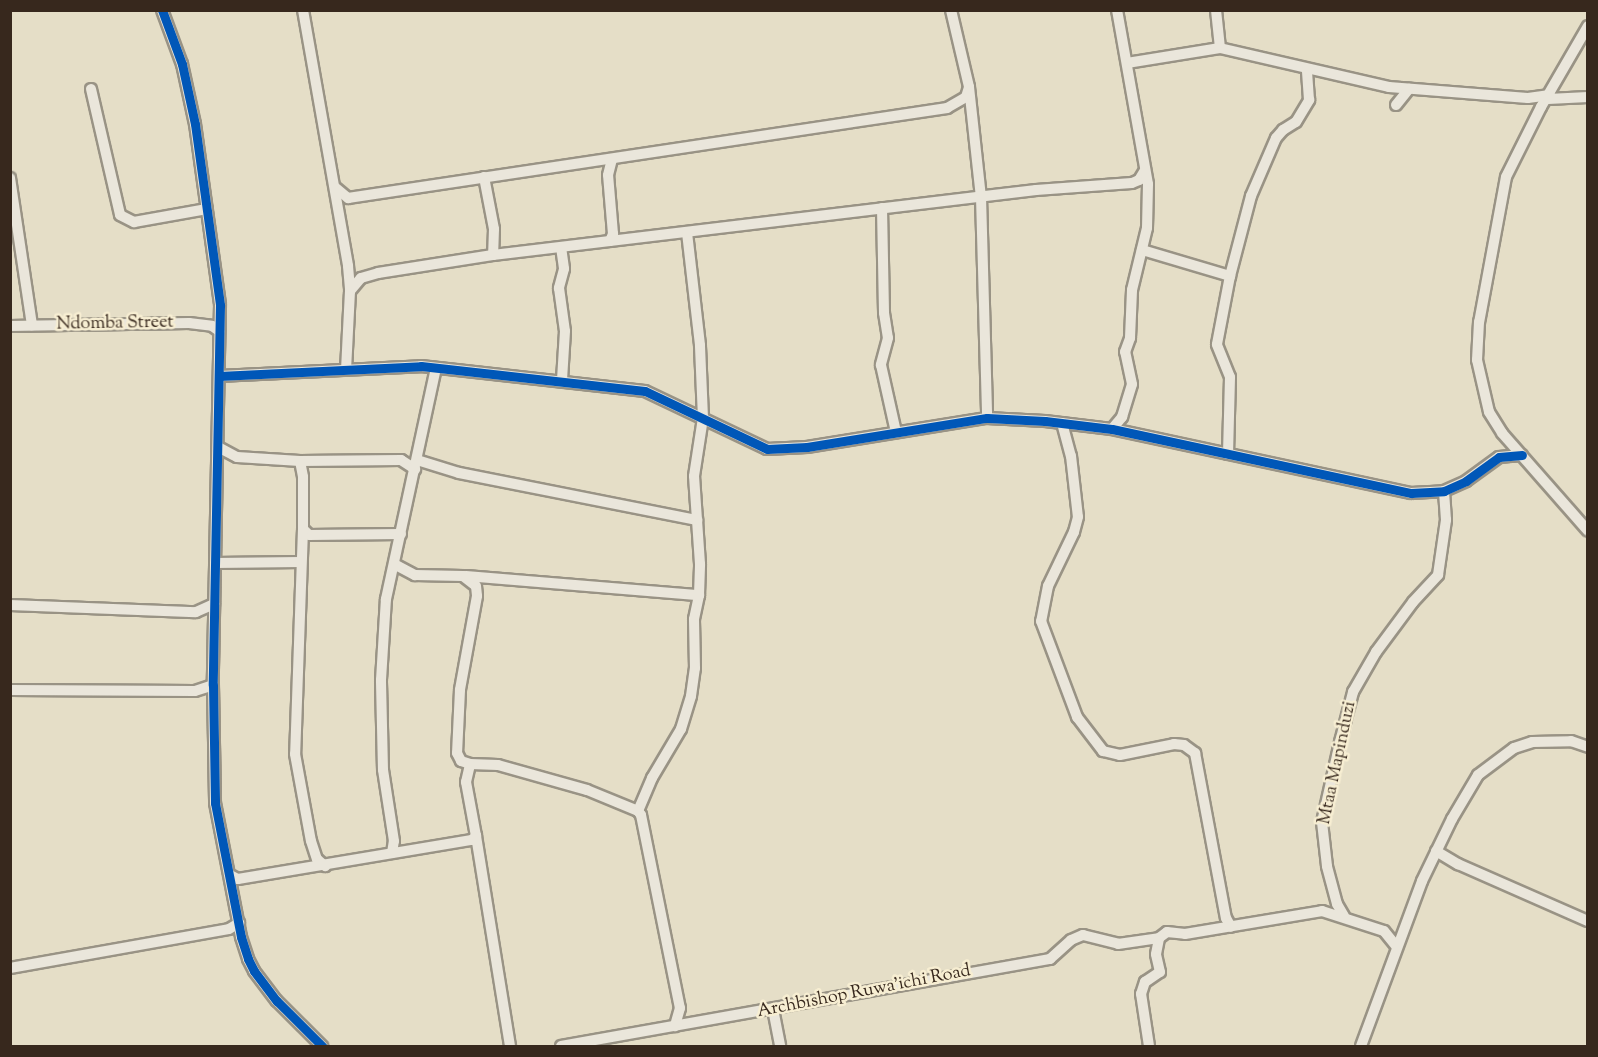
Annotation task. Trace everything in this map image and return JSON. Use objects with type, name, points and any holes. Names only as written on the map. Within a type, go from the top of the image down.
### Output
[{"type":"street","points":[[162,10],[183,64],[195,124],[216,262],[220,304],[213,685],[215,802],[239,923],[254,971],[277,1001],[322,1047]]},
{"type":"street","points":[[303,10],[336,188],[351,291],[346,369]]},
{"type":"street","points":[[951,10],[969,87],[981,197],[987,418]]},
{"type":"street","points":[[1112,429],[1122,417],[1132,384],[1125,352],[1130,338],[1132,290],[1147,228],[1148,184],[1117,10]]},
{"type":"street","points":[[1216,10],[1220,48]]},
{"type":"street","points":[[1587,26],[1549,97],[1539,111],[1506,177],[1479,322],[1477,360],[1481,386],[1489,412],[1507,438],[1587,531]]},
{"type":"street","points":[[1127,63],[1220,48],[1307,69],[1409,89],[1528,98],[1587,97]]},
{"type":"street","points":[[1228,454],[1230,377],[1217,344],[1230,276],[1251,196],[1276,138],[1283,129],[1296,122],[1309,100],[1307,69]]},
{"type":"street","points":[[339,207],[348,198],[947,108],[959,104],[966,97],[969,87]]},
{"type":"street","points":[[91,89],[120,215],[134,222],[207,209]]},
{"type":"street","points":[[1396,105],[1409,89]]},
{"type":"street","points":[[1528,98],[1539,111]]},
{"type":"street","points":[[610,241],[613,234],[608,174],[612,159]]},
{"type":"street","points":[[351,291],[361,278],[378,273],[493,255],[687,233],[882,207],[1132,183],[1139,180],[1145,170]]},
{"type":"street","points":[[484,177],[494,229],[493,255]]},
{"type":"street","points":[[10,178],[32,325]]},
{"type":"street","points":[[336,188],[348,198]]},
{"type":"street","points":[[882,207],[884,313],[888,338],[880,365],[896,432]]},
{"type":"street","points":[[638,811],[652,778],[681,729],[691,696],[696,640],[694,619],[699,595],[694,476],[703,418],[700,345],[687,233]]},
{"type":"street","points":[[561,247],[564,269],[559,288],[565,331],[562,380]]},
{"type":"street","points":[[1142,250],[1230,276]]},
{"type":"street","points":[[348,266],[361,278]]},
{"type":"street","name":"Ndomba Street","points":[[10,326],[189,323],[212,326],[219,331]]},
{"type":"street","points":[[219,376],[421,366],[645,391],[767,449],[807,447],[987,418],[1062,423],[1112,429],[1375,488],[1427,494],[1444,491],[1466,481],[1499,457],[1522,455]]},
{"type":"street","points":[[392,854],[394,841],[383,770],[381,680],[386,599],[436,368]]},
{"type":"street","points":[[1062,423],[1071,456],[1078,517],[1074,532],[1048,586],[1041,621],[1077,717],[1103,751],[1120,755],[1174,744],[1184,745],[1195,753],[1227,925]]},
{"type":"street","points":[[1499,457],[1507,438]]},
{"type":"street","points":[[218,447],[237,457],[300,461],[401,460],[416,465],[697,520]]},
{"type":"street","points":[[300,461],[303,477],[303,529],[296,753],[311,841],[317,859],[325,866]]},
{"type":"street","name":"Mtaa Mapinduzi","points":[[1344,916],[1336,904],[1327,866],[1322,822],[1340,742],[1353,692],[1376,652],[1386,635],[1437,575],[1446,520],[1444,491]]},
{"type":"street","points":[[303,529],[309,535],[315,536],[401,534]]},
{"type":"street","points":[[215,563],[301,562]]},
{"type":"street","points":[[394,564],[415,575],[463,576],[699,595]]},
{"type":"street","points":[[463,576],[470,579],[476,586],[477,596],[460,690],[457,753],[460,761],[470,764],[498,765],[587,790],[638,811],[643,822],[680,1008],[675,1026]]},
{"type":"street","points":[[10,604],[196,612],[214,604]]},
{"type":"street","points":[[10,690],[195,691],[213,685]]},
{"type":"street","points":[[1361,1047],[1396,946],[1436,851],[1452,819],[1484,768],[1514,748],[1532,742],[1570,741],[1587,747]]},
{"type":"street","points":[[470,764],[466,782],[510,1047]]},
{"type":"street","points":[[230,875],[238,879],[325,866],[466,842],[476,836]]},
{"type":"street","points":[[1436,851],[1458,864],[1587,921]]},
{"type":"street","points":[[1149,1047],[1141,994],[1145,982],[1160,972],[1156,954],[1158,938],[1167,932],[1185,934],[1227,925],[1322,911],[1344,916],[1384,931],[1404,929]]},
{"type":"street","points":[[10,968],[229,929],[239,923]]},
{"type":"street","points":[[1384,931],[1396,946]]},
{"type":"street","name":"Archbishop Ruwa'ichi Road","points":[[561,1047],[1050,959],[1071,940],[1083,935],[1118,944],[1158,938]]},
{"type":"street","points":[[773,1009],[780,1047]]},
{"type":"cycle path","points":[[162,10],[182,64],[195,124],[220,305],[213,685],[215,803],[241,937],[248,959],[254,971],[277,1001],[322,1046]]},
{"type":"cycle path","points":[[219,376],[421,366],[645,391],[767,449],[807,447],[987,418],[1045,421],[1112,429],[1411,493],[1444,491],[1466,481],[1499,457],[1522,455]]}]
